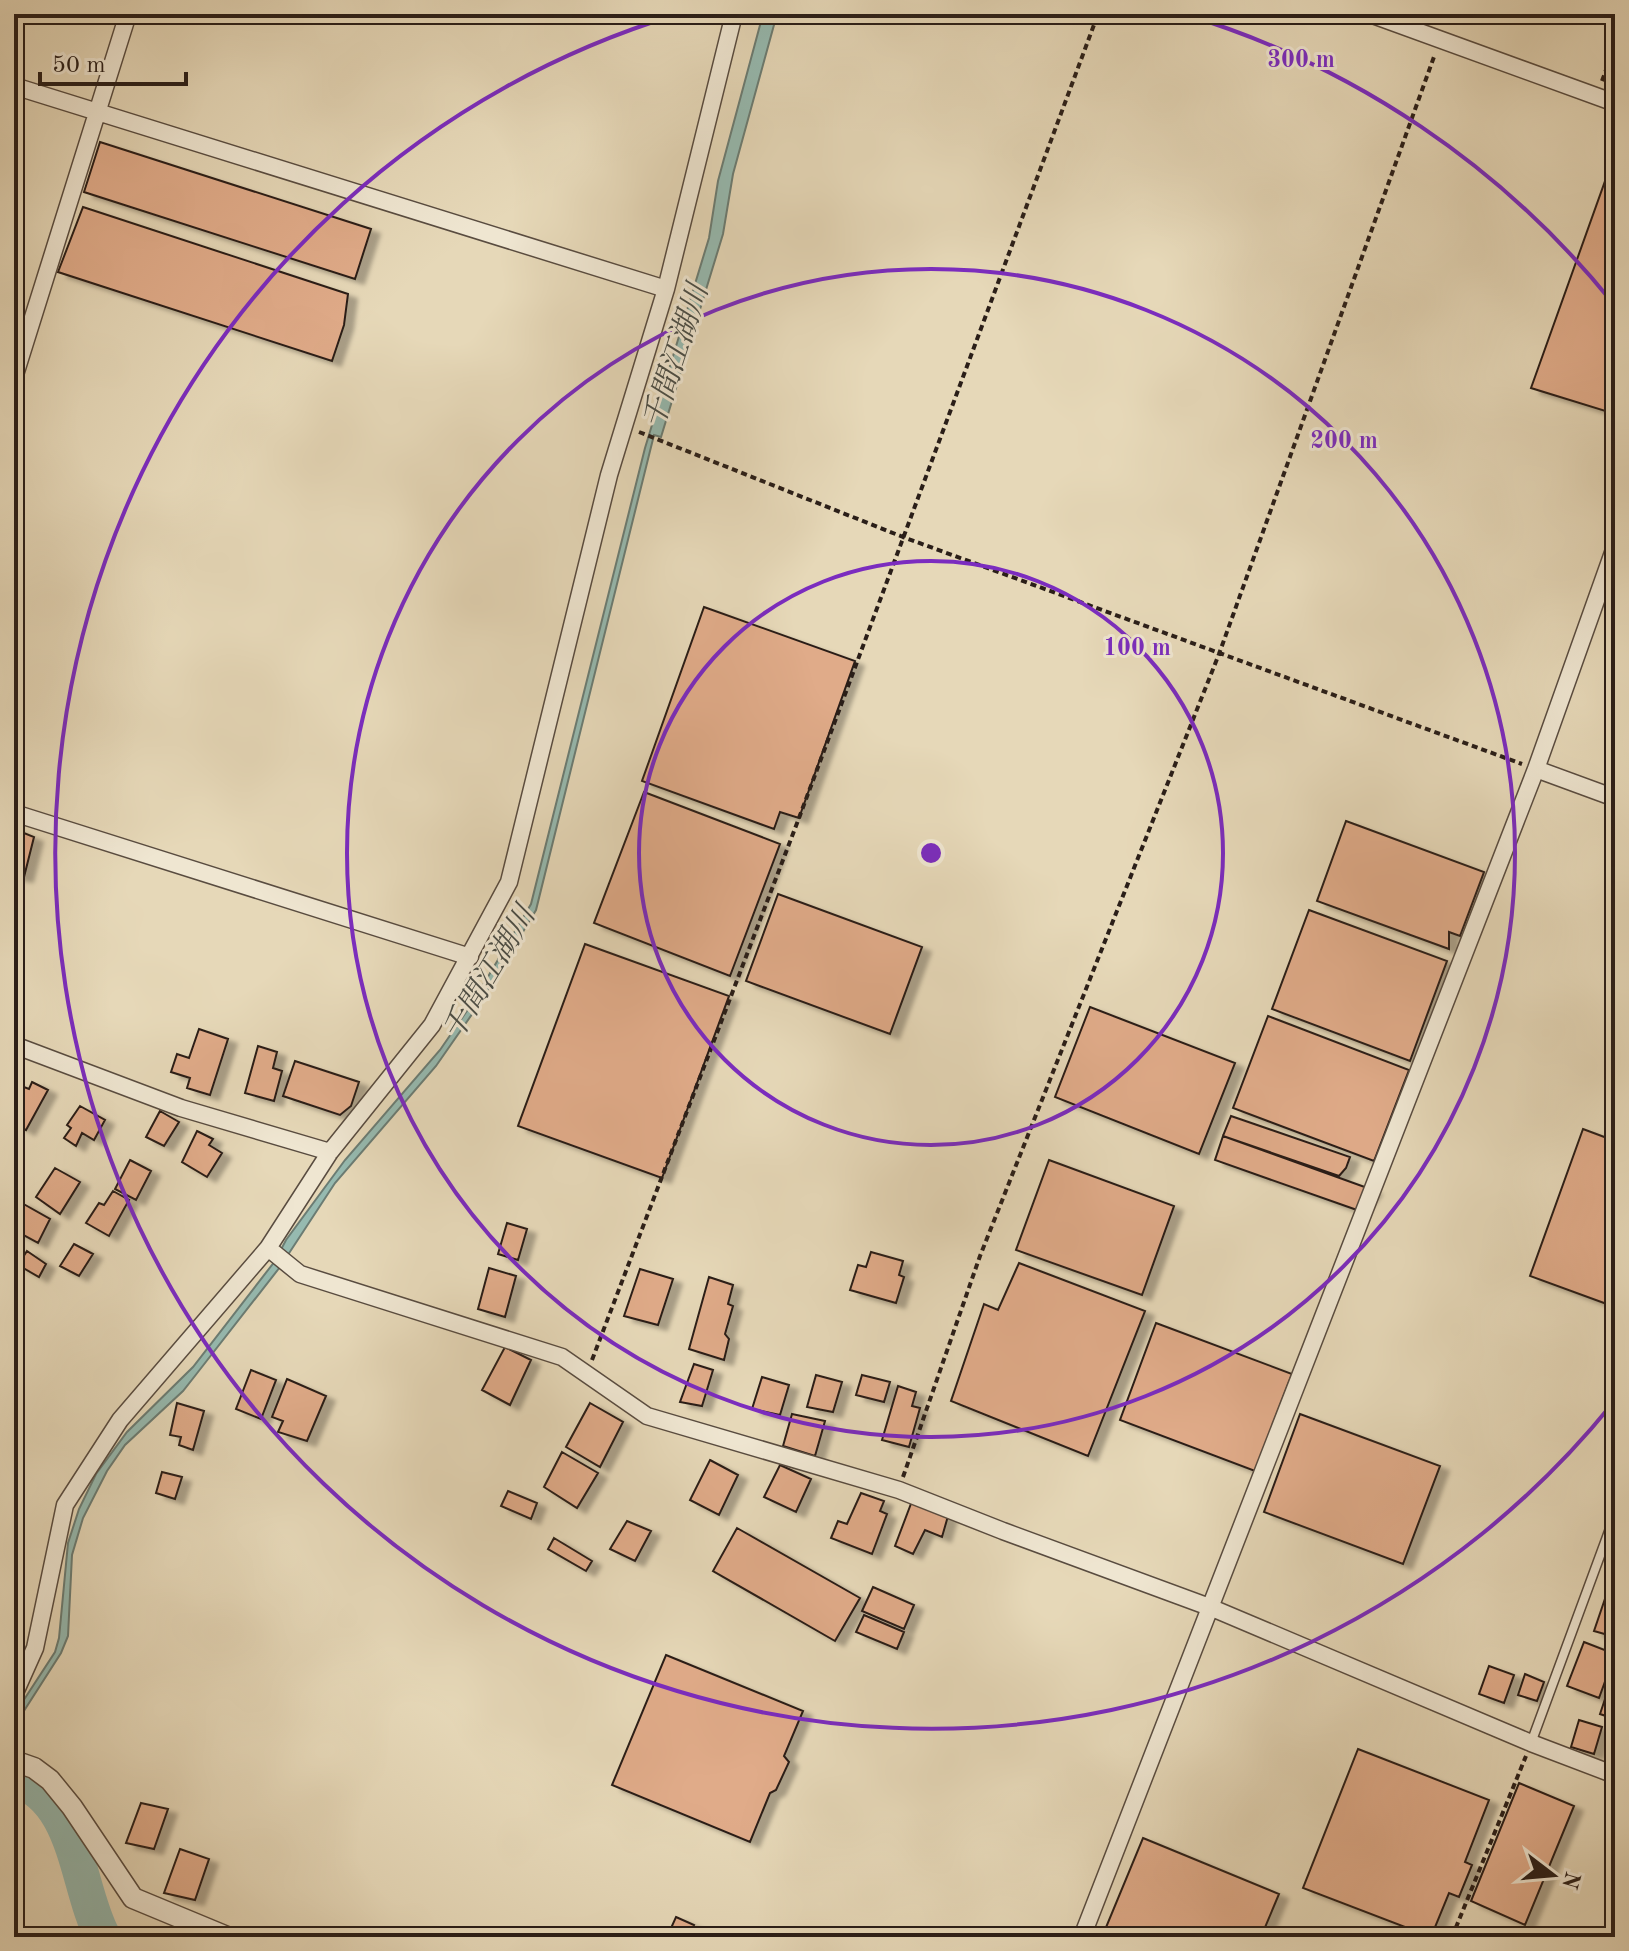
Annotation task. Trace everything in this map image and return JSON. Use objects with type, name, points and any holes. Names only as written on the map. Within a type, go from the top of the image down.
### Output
[{"type":"street","points":[[14,378],[128,14]]},
{"type":"street","points":[[14,1695],[35,1648],[65,1505],[120,1420],[268,1248],[330,1152],[432,1025],[509,882],[609,475],[666,289],[734,14]]},
{"type":"street","points":[[1370,14],[1615,103]]},
{"type":"street","points":[[14,86],[666,289]]},
{"type":"street","points":[[1082,1937],[1536,769],[1615,547]]},
{"type":"street","points":[[1536,769],[1615,798]]},
{"type":"street","points":[[14,813],[470,957]]},
{"type":"street","points":[[14,1045],[181,1108],[330,1152]]},
{"type":"street","points":[[268,1248],[300,1274],[562,1357],[647,1416],[899,1490],[1212,1608],[1531,1743],[1615,1775]]},
{"type":"street","points":[[14,1761],[34,1768],[50,1780],[72,1807],[133,1898],[227,1937]]},
{"type":"lane","points":[[1531,1743],[1615,1515]]},
{"type":"path","points":[[586,1373],[1098,14]]},
{"type":"path","points":[[899,1490],[980,1256],[1219,654],[1440,41]]},
{"type":"path","points":[[1596,96],[1615,45]]},
{"type":"path","points":[[624,426],[903,537],[1536,769]]},
{"type":"path","points":[[1452,1937],[1531,1743]]},
{"type":"water","name":"千間江湖川","points":[[763,14],[777,14],[733,174],[723,234],[661,437],[654,435],[536,910],[484,997],[436,1066],[335,1183],[280,1267],[183,1391],[125,1445],[107,1471],[83,1518],[72,1555],[68,1636],[14,1733],[14,1715],[55,1652],[68,1543],[79,1509],[96,1474],[127,1432],[193,1367],[275,1261],[286,1240],[345,1160],[440,1050],[473,1002],[531,904],[645,448],[709,238],[718,181]]},
{"type":"building","points":[[100,142],[371,229],[355,279],[84,192]]},
{"type":"building","points":[[1609,170],[1615,173],[1615,414],[1531,388]]},
{"type":"building","points":[[83,207],[348,294],[344,325],[332,361],[58,272]]},
{"type":"building","points":[[704,607],[855,661],[799,818],[780,812],[774,829],[642,781]]},
{"type":"building","points":[[644,792],[780,844],[730,976],[594,923]]},
{"type":"building","points":[[1346,821],[1484,872],[1460,936],[1449,932],[1449,949],[1317,901]]},
{"type":"building","points":[[14,829],[34,837],[24,877],[14,875]]},
{"type":"building","points":[[778,894],[922,947],[890,1034],[746,981]]},
{"type":"building","points":[[1309,910],[1447,961],[1410,1061],[1272,1009]]},
{"type":"building","points":[[585,944],[729,996],[662,1178],[518,1126]]},
{"type":"building","points":[[1090,1007],[1235,1063],[1199,1154],[1055,1097]]},
{"type":"building","points":[[1268,1016],[1409,1070],[1374,1161],[1233,1108]]},
{"type":"building","points":[[199,1029],[228,1039],[210,1095],[187,1088],[190,1078],[171,1072],[177,1054],[189,1058]]},
{"type":"building","points":[[258,1046],[277,1052],[273,1068],[282,1071],[274,1101],[245,1093]]},
{"type":"building","points":[[295,1061],[359,1082],[351,1106],[340,1115],[283,1096]]},
{"type":"building","points":[[32,1082],[48,1090],[26,1130],[14,1123],[14,1088],[16,1084],[29,1089]]},
{"type":"building","points":[[80,1106],[105,1120],[94,1140],[82,1133],[76,1146],[64,1138],[71,1128],[67,1125]]},
{"type":"building","points":[[160,1111],[179,1122],[164,1146],[146,1137]]},
{"type":"building","points":[[1231,1116],[1350,1157],[1346,1168],[1339,1176],[1223,1136]]},
{"type":"building","points":[[1583,1129],[1615,1141],[1615,1307],[1530,1276]]},
{"type":"building","points":[[197,1131],[213,1139],[209,1145],[222,1153],[207,1177],[182,1162]]},
{"type":"building","points":[[1223,1136],[1373,1190],[1357,1210],[1215,1160]]},
{"type":"building","points":[[130,1160],[151,1171],[136,1200],[115,1189]]},
{"type":"building","points":[[1049,1160],[1174,1206],[1142,1295],[1016,1250]]},
{"type":"building","points":[[55,1168],[80,1182],[60,1214],[36,1197]]},
{"type":"building","points":[[113,1191],[129,1200],[109,1236],[86,1223],[99,1203],[104,1205]]},
{"type":"building","points":[[20,1202],[50,1219],[38,1243],[14,1230],[14,1211]]},
{"type":"building","points":[[507,1223],[527,1229],[518,1260],[498,1254]]},
{"type":"building","points":[[74,1244],[93,1254],[79,1276],[60,1266]]},
{"type":"building","points":[[27,1251],[46,1264],[39,1277],[18,1265]]},
{"type":"building","points":[[871,1252],[903,1261],[899,1275],[904,1277],[896,1303],[850,1290],[858,1265],[866,1267]]},
{"type":"building","points":[[1019,1263],[1145,1311],[1088,1456],[951,1401],[984,1304],[998,1310]]},
{"type":"building","points":[[489,1268],[516,1276],[505,1317],[478,1309]]},
{"type":"building","points":[[640,1269],[673,1279],[658,1325],[624,1316]]},
{"type":"building","points":[[709,1277],[733,1285],[728,1304],[733,1306],[725,1334],[729,1339],[724,1360],[689,1349]]},
{"type":"building","points":[[1156,1323],[1292,1374],[1255,1471],[1120,1420]]},
{"type":"building","points":[[505,1347],[531,1360],[510,1405],[482,1390]]},
{"type":"building","points":[[694,1364],[713,1370],[702,1406],[680,1402]]},
{"type":"building","points":[[251,1370],[276,1380],[261,1419],[236,1409]]},
{"type":"building","points":[[816,1375],[842,1382],[833,1412],[807,1407]]},
{"type":"building","points":[[862,1375],[890,1382],[884,1402],[856,1395]]},
{"type":"building","points":[[762,1377],[789,1385],[780,1415],[752,1409]]},
{"type":"building","points":[[287,1379],[326,1396],[307,1441],[278,1432],[283,1421],[272,1417]]},
{"type":"building","points":[[898,1386],[916,1392],[912,1406],[920,1408],[909,1447],[882,1440]]},
{"type":"building","points":[[177,1403],[204,1411],[193,1450],[179,1445],[181,1437],[170,1435]]},
{"type":"building","points":[[590,1403],[623,1422],[600,1467],[566,1447]]},
{"type":"building","points":[[792,1414],[825,1421],[815,1456],[783,1446]]},
{"type":"building","points":[[1300,1414],[1440,1466],[1403,1564],[1264,1512]]},
{"type":"building","points":[[562,1452],[598,1473],[577,1508],[544,1487]]},
{"type":"building","points":[[710,1460],[738,1475],[719,1515],[690,1500]]},
{"type":"building","points":[[780,1465],[811,1479],[796,1512],[764,1497]]},
{"type":"building","points":[[162,1472],[182,1477],[175,1499],[156,1493]]},
{"type":"building","points":[[508,1491],[537,1503],[531,1519],[501,1506]]},
{"type":"building","points":[[861,1493],[884,1501],[880,1511],[887,1514],[872,1554],[831,1538],[838,1521],[847,1524]]},
{"type":"building","points":[[912,1501],[948,1516],[942,1537],[925,1530],[913,1554],[895,1546]]},
{"type":"building","points":[[627,1521],[651,1531],[635,1561],[610,1549]]},
{"type":"building","points":[[737,1528],[860,1598],[835,1641],[713,1571]]},
{"type":"building","points":[[554,1538],[592,1561],[586,1571],[548,1549]]},
{"type":"building","points":[[873,1587],[914,1605],[904,1629],[862,1611]]},
{"type":"building","points":[[1609,1587],[1615,1589],[1615,1637],[1594,1631]]},
{"type":"building","points":[[864,1615],[904,1632],[897,1649],[856,1632]]},
{"type":"building","points":[[1584,1642],[1615,1654],[1599,1698],[1567,1686]]},
{"type":"building","points":[[666,1655],[803,1711],[784,1756],[789,1762],[776,1790],[770,1793],[750,1842],[612,1785]]},
{"type":"building","points":[[1489,1666],[1514,1675],[1504,1703],[1479,1694]]},
{"type":"building","points":[[1525,1674],[1544,1682],[1537,1701],[1518,1695]]},
{"type":"building","points":[[1606,1696],[1615,1699],[1615,1719],[1600,1714]]},
{"type":"building","points":[[1579,1720],[1602,1727],[1594,1754],[1571,1747]]},
{"type":"building","points":[[1358,1749],[1489,1800],[1465,1862],[1472,1865],[1459,1897],[1449,1893],[1431,1937],[1303,1888]]},
{"type":"building","points":[[1519,1783],[1574,1806],[1525,1925],[1471,1901]]},
{"type":"building","points":[[141,1803],[168,1809],[154,1849],[126,1843]]},
{"type":"building","points":[[1143,1838],[1279,1894],[1261,1937],[1102,1937]]},
{"type":"building","points":[[1615,1848],[1615,1873],[1606,1869]]},
{"type":"building","points":[[180,1849],[209,1859],[195,1900],[164,1893]]},
{"type":"building","points":[[676,1917],[694,1925],[688,1937],[667,1937]]},
{"type":"waterway","points":[[14,1779],[35,1789],[52,1805],[64,1824],[103,1937]]}]
